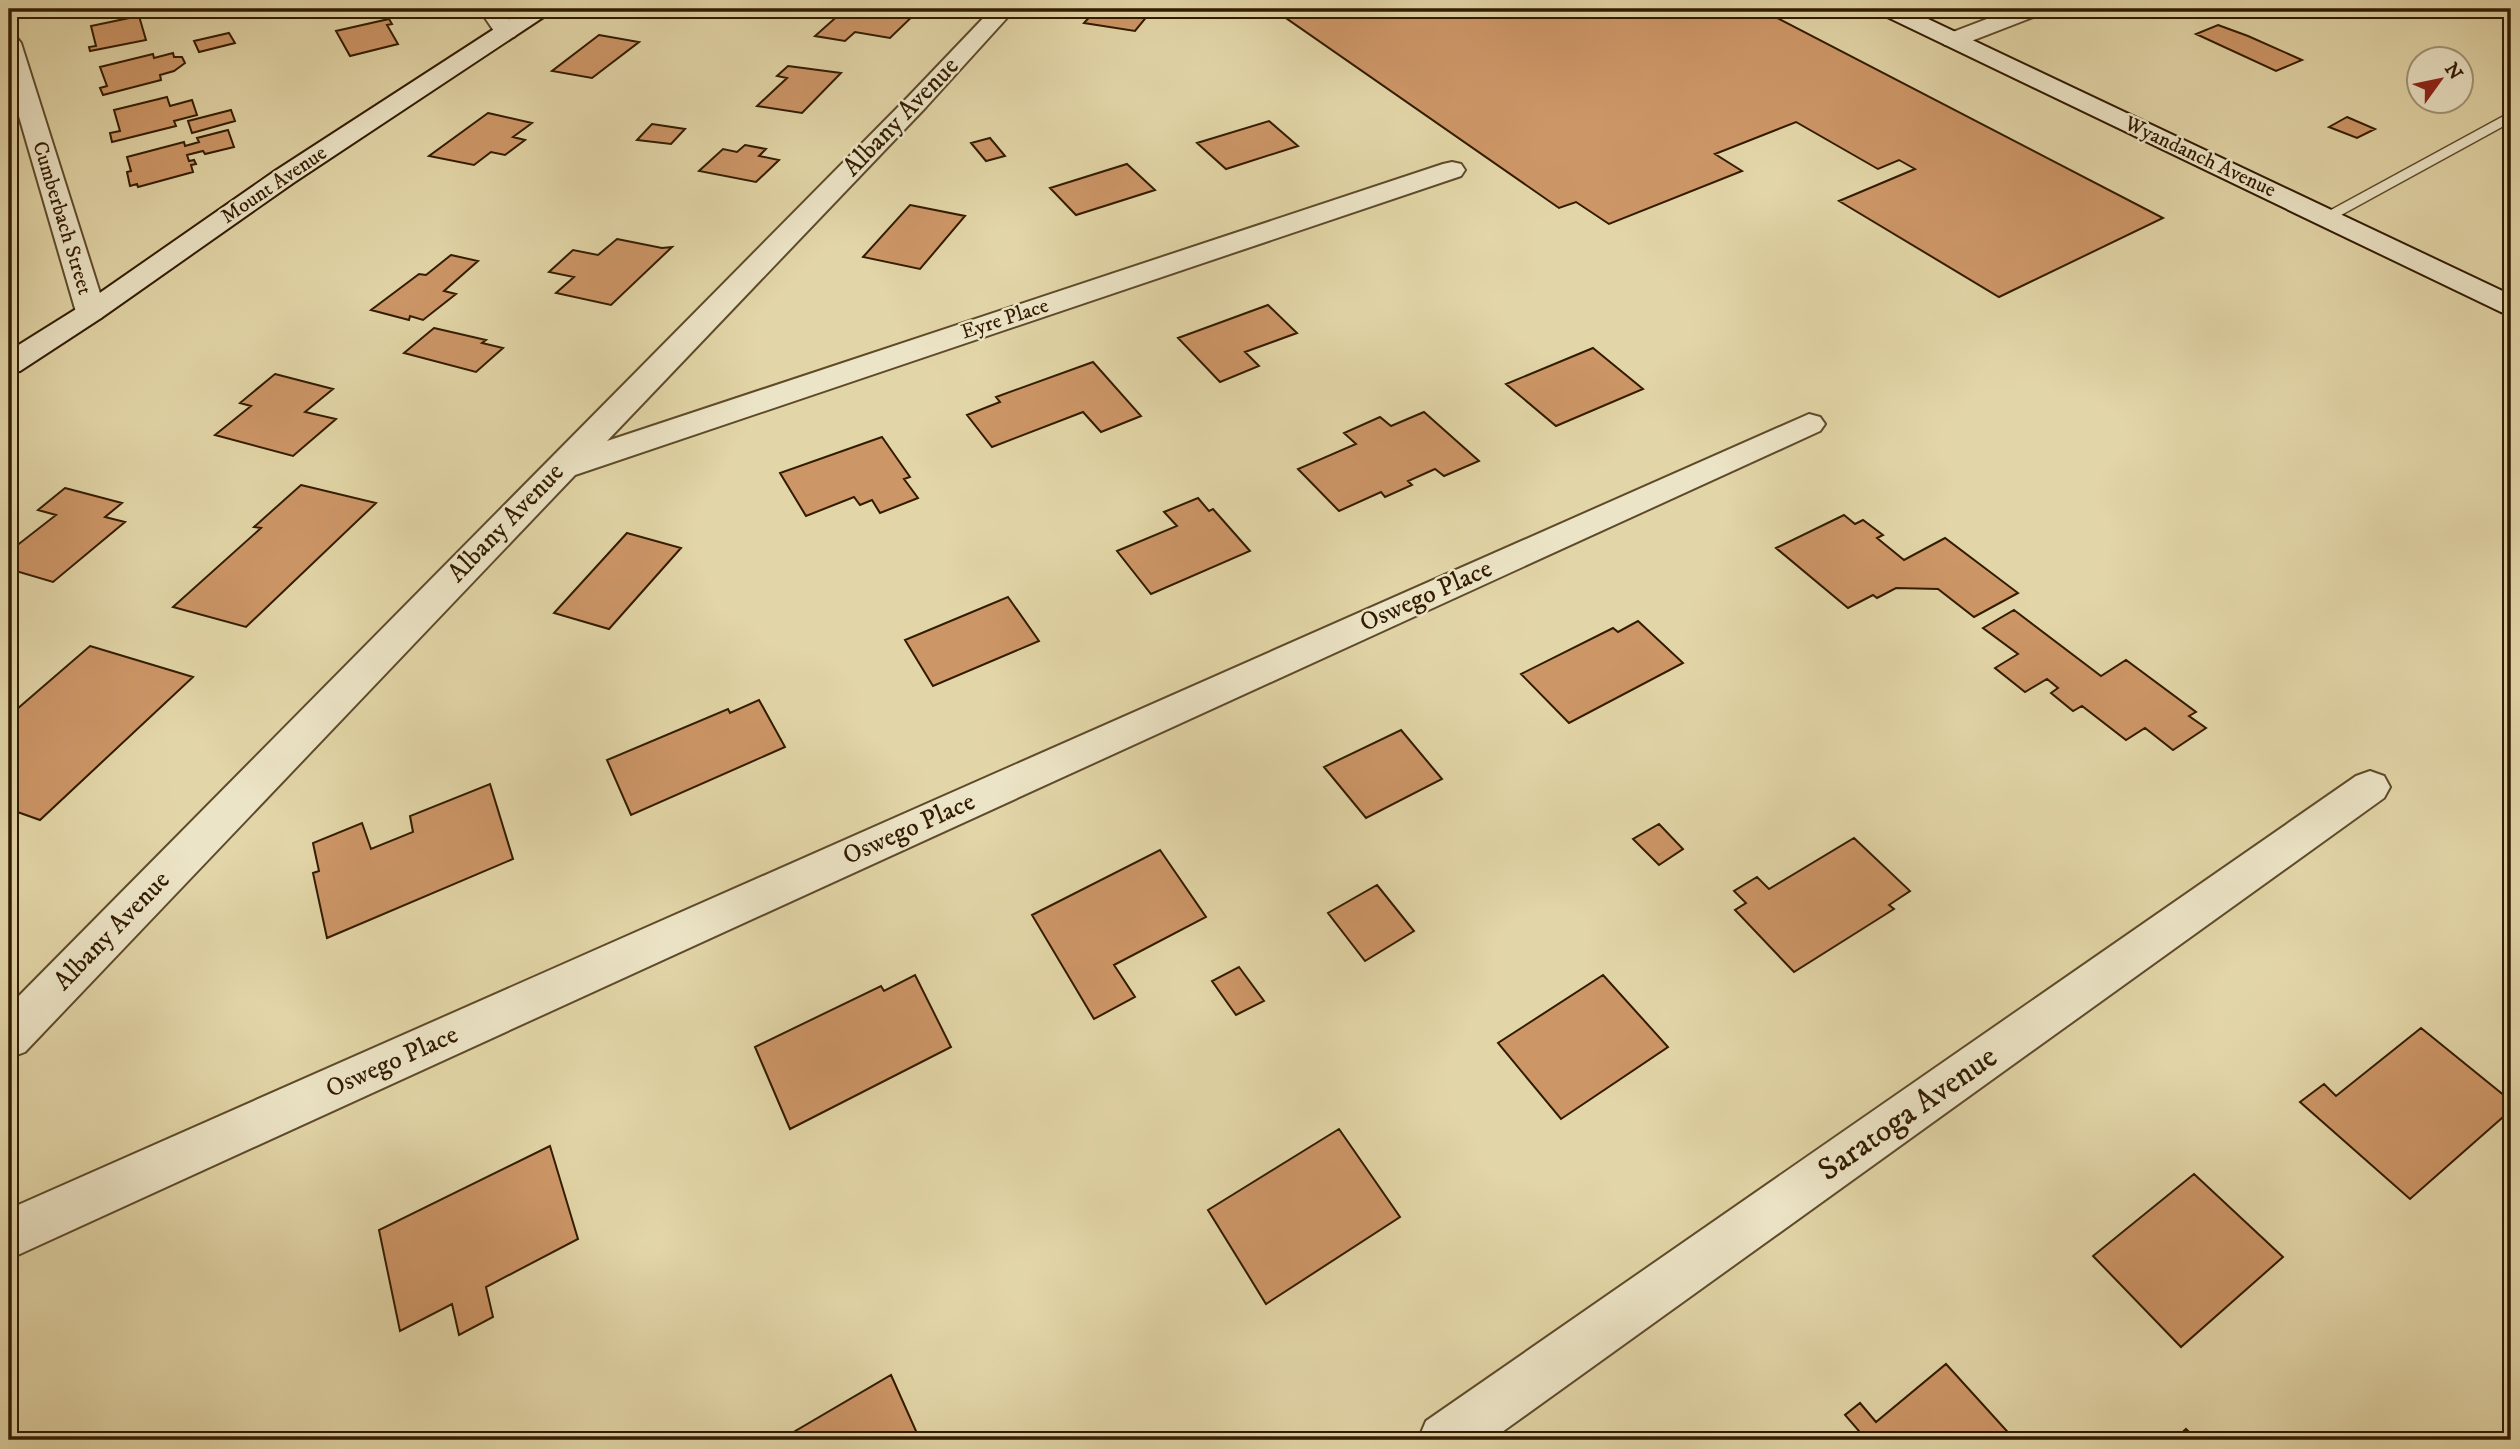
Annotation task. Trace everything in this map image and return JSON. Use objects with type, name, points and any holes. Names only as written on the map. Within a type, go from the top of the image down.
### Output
[{"type":"street","points":[[490,9],[506,32]]},
{"type":"street","name":"Mount Avenue","points":[[9,364],[91,312],[284,177],[540,9]]},
{"type":"street","name":"Albany Avenue","points":[[9,1038],[559,468],[917,102],[1004,9]]},
{"type":"street","name":"Wyandanch Avenue","points":[[1889,9],[2511,306]]},
{"type":"street","points":[[1953,40],[2033,9]]},
{"type":"street","name":"Cumberbach Street","points":[[9,43],[91,312]]},
{"type":"street","name":"Eyre Place","points":[[559,468],[1452,170]]},
{"type":"street","name":"Oswego Place","points":[[9,1234],[1809,424]]},
{"type":"street","name":"Saratoga Avenue","points":[[1445,1440],[2370,787]]},
{"type":"lane","points":[[2326,217],[2511,116]]},
{"type":"building","points":[[324,9],[361,9],[328,16]]},
{"type":"building","points":[[863,9],[920,9],[890,38],[855,32],[845,41],[815,36],[842,12],[857,14]]},
{"type":"building","points":[[1093,9],[1153,9],[1135,31],[1084,23],[1095,11]]},
{"type":"building","points":[[1273,9],[1760,9],[2163,218],[1999,297],[1839,201],[1915,169],[1899,160],[1878,169],[1796,122],[1715,154],[1742,171],[1609,224],[1576,202],[1559,208]]},
{"type":"building","points":[[139,16],[146,40],[90,51],[89,47],[96,46],[91,26]]},
{"type":"building","points":[[389,19],[392,24],[387,25],[398,44],[350,56],[336,31]]},
{"type":"building","points":[[2218,25],[2302,60],[2276,71],[2196,34]]},
{"type":"building","points":[[229,33],[235,43],[199,52],[194,41]]},
{"type":"building","points":[[599,35],[639,42],[592,78],[552,71]]},
{"type":"building","points":[[173,53],[174,57],[182,57],[185,63],[174,71],[160,75],[161,80],[103,95],[100,88],[107,86],[100,67],[153,54],[154,58]]},
{"type":"building","points":[[788,66],[841,73],[802,113],[757,106],[787,78],[777,76]]},
{"type":"building","points":[[167,97],[170,106],[192,100],[197,115],[174,121],[176,126],[112,142],[110,133],[120,131],[114,110]]},
{"type":"building","points":[[231,110],[235,121],[192,133],[188,121]]},
{"type":"building","points":[[488,113],[532,123],[513,137],[525,140],[505,155],[491,152],[474,165],[429,156]]},
{"type":"building","points":[[2347,117],[2375,129],[2357,138],[2329,127]]},
{"type":"building","points":[[1269,121],[1298,146],[1226,169],[1197,143]]},
{"type":"building","points":[[652,124],[685,129],[671,144],[637,140]]},
{"type":"building","points":[[228,130],[234,147],[187,155],[189,161],[194,160],[196,164],[191,165],[193,172],[138,187],[137,184],[130,186],[127,172],[131,171],[127,157],[184,142],[185,146],[199,142],[197,138]]},
{"type":"building","points":[[990,138],[1005,156],[986,161],[971,143]]},
{"type":"building","points":[[745,145],[766,149],[759,156],[779,160],[756,182],[699,171],[723,149],[737,152]]},
{"type":"building","points":[[1127,164],[1155,190],[1076,215],[1050,188]]},
{"type":"building","points":[[910,205],[965,216],[920,269],[863,257]]},
{"type":"building","points":[[617,239],[662,248],[672,247],[611,305],[556,293],[574,277],[549,272],[573,250],[598,255]]},
{"type":"building","points":[[451,255],[478,261],[444,291],[456,294],[423,320],[410,316],[409,320],[371,310],[419,274],[426,275]]},
{"type":"building","points":[[1268,305],[1297,333],[1245,352],[1259,366],[1220,382],[1178,338]]},
{"type":"building","points":[[434,328],[486,340],[482,343],[503,348],[476,372],[404,353]]},
{"type":"building","points":[[1593,348],[1643,389],[1556,426],[1506,384]]},
{"type":"building","points":[[1093,362],[1141,416],[1101,432],[1083,412],[992,447],[967,415],[1000,402],[996,397]]},
{"type":"building","points":[[275,374],[333,389],[305,412],[336,419],[293,456],[215,435],[251,406],[240,403]]},
{"type":"building","points":[[1424,412],[1479,461],[1444,476],[1435,469],[1408,481],[1412,485],[1385,497],[1381,492],[1339,511],[1298,469],[1356,444],[1344,433],[1380,417],[1391,426]]},
{"type":"building","points":[[882,437],[910,477],[904,479],[918,498],[880,513],[872,500],[860,505],[854,497],[806,516],[780,473]]},
{"type":"building","points":[[301,485],[376,503],[246,627],[173,607],[261,528],[254,527]]},
{"type":"building","points":[[65,488],[122,503],[105,517],[125,522],[53,582],[9,569],[9,545],[15,547],[56,515],[38,510]]},
{"type":"building","points":[[1198,498],[1209,511],[1213,509],[1250,551],[1151,594],[1117,551],[1177,526],[1164,512]]},
{"type":"building","points":[[1844,515],[1855,524],[1863,520],[1883,535],[1877,538],[1904,560],[1945,538],[2018,593],[1974,617],[1938,589],[1896,588],[1877,598],[1873,595],[1848,608],[1776,548]]},
{"type":"building","points":[[627,533],[681,548],[609,629],[554,613]]},
{"type":"building","points":[[1008,597],[1039,641],[933,686],[905,640]]},
{"type":"building","points":[[2014,610],[2101,676],[2126,660],[2196,712],[2189,716],[2206,728],[2173,750],[2145,728],[2126,740],[2082,706],[2073,711],[2051,693],[2058,688],[2047,679],[2025,692],[1995,668],[2018,654],[1983,628]]},
{"type":"building","points":[[1638,621],[1683,663],[1569,723],[1521,674],[1613,628],[1618,632]]},
{"type":"building","points":[[90,646],[193,677],[40,820],[9,809],[9,716]]},
{"type":"building","points":[[759,700],[785,747],[631,815],[607,760],[728,709],[730,713]]},
{"type":"building","points":[[1401,730],[1442,779],[1366,818],[1324,767]]},
{"type":"building","points":[[490,784],[513,859],[327,938],[313,873],[319,871],[313,843],[362,823],[371,849],[413,832],[410,816]]},
{"type":"building","points":[[1659,824],[1683,849],[1659,865],[1633,839]]},
{"type":"building","points":[[1854,838],[1910,891],[1889,905],[1894,909],[1794,972],[1735,910],[1746,903],[1734,891],[1757,877],[1769,889]]},
{"type":"building","points":[[1160,850],[1206,917],[1114,965],[1135,997],[1094,1019],[1032,915]]},
{"type":"building","points":[[1377,885],[1414,931],[1365,961],[1328,913]]},
{"type":"building","points":[[1239,967],[1264,1001],[1236,1015],[1212,981]]},
{"type":"building","points":[[915,975],[951,1047],[790,1129],[755,1047],[881,986],[884,991]]},
{"type":"building","points":[[1603,975],[1668,1047],[1561,1119],[1498,1043]]},
{"type":"building","points":[[2421,1028],[2511,1101],[2511,1110],[2410,1199],[2300,1102],[2324,1084],[2336,1096]]},
{"type":"building","points":[[1339,1129],[1400,1217],[1266,1304],[1208,1210]]},
{"type":"building","points":[[550,1146],[578,1239],[486,1287],[493,1317],[459,1335],[452,1304],[400,1331],[379,1230]]},
{"type":"building","points":[[2194,1174],[2283,1257],[2181,1347],[2093,1256]]},
{"type":"building","points":[[1946,1364],[2015,1440],[1847,1440],[1859,1431],[1845,1415],[1860,1403],[1876,1422]]},
{"type":"building","points":[[891,1375],[920,1440],[780,1440]]},
{"type":"building","points":[[2186,1429],[2197,1440],[2174,1440]]}]
